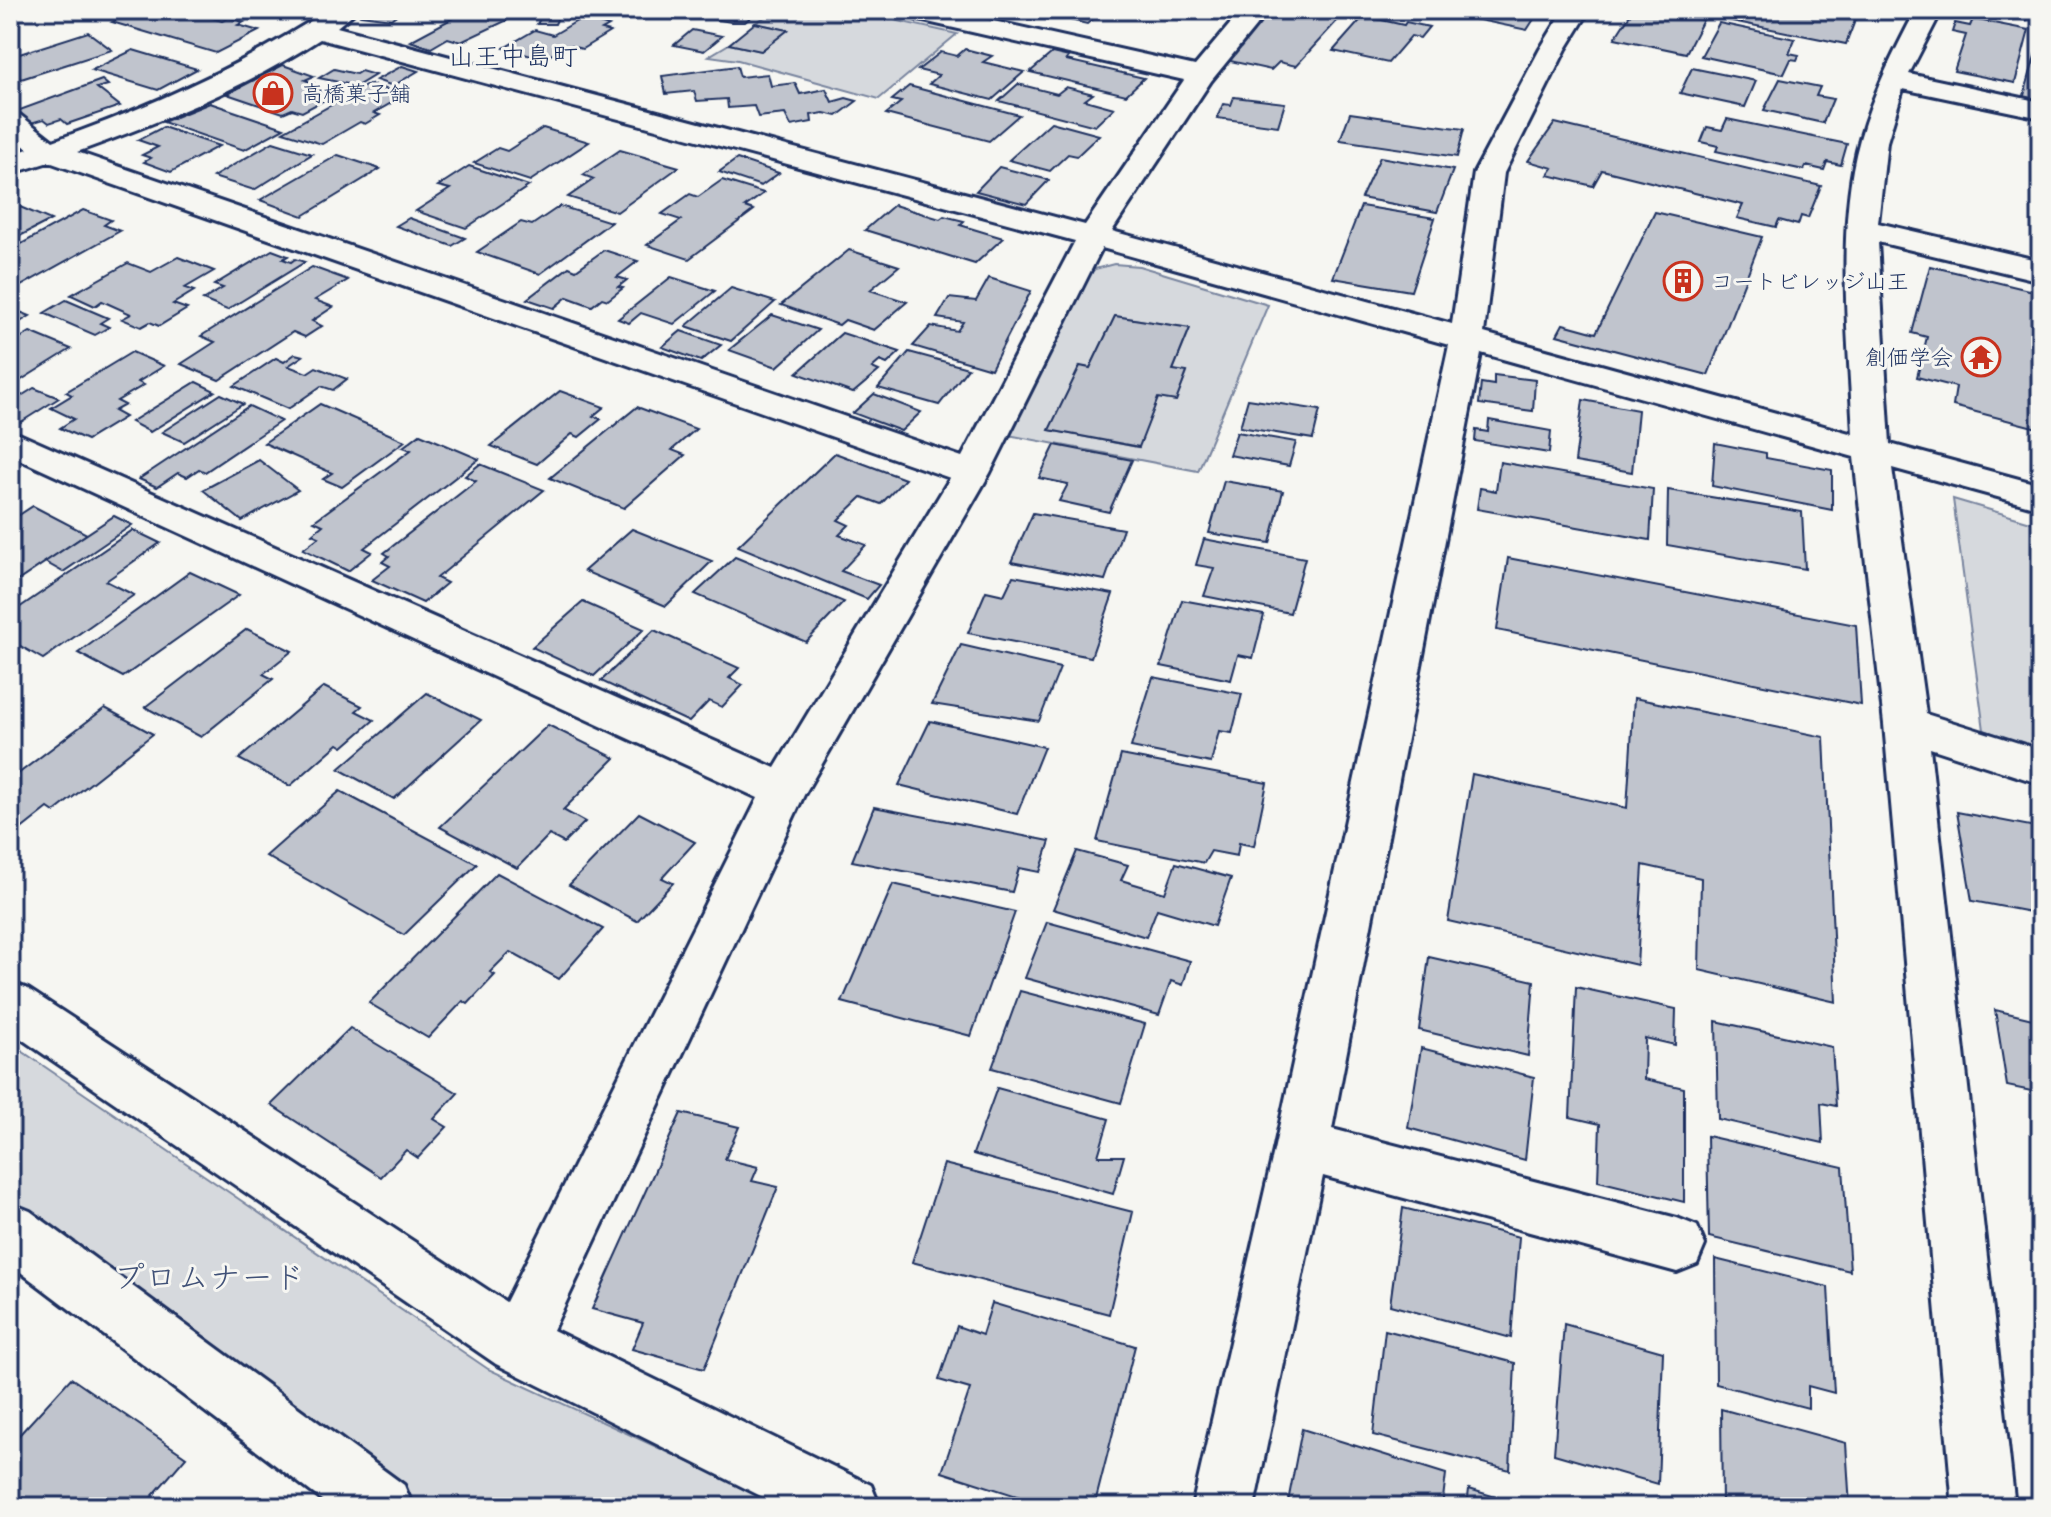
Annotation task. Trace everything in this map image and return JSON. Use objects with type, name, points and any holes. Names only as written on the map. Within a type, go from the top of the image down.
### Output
[{"type":"street","points":[[10,165],[193,97],[266,61],[345,10]]},
{"type":"street","points":[[910,10],[1201,76]]},
{"type":"street","points":[[517,1343],[784,791],[972,473],[1093,236],[1201,76],[1256,10]]},
{"type":"street","points":[[1223,1507],[1302,1146],[1467,338],[1489,173],[1553,49],[1577,10]]},
{"type":"street","points":[[1929,10],[1893,79],[1873,142],[1862,229],[1872,452],[1906,724],[1984,1507]]},
{"type":"street","points":[[317,30],[1093,236],[2041,497]]},
{"type":"street","points":[[1893,79],[2041,110]]},
{"type":"street","points":[[10,121],[49,152],[972,473]]},
{"type":"street","points":[[1862,229],[2041,271]]},
{"type":"street","points":[[10,441],[784,791]]},
{"type":"street","points":[[1906,724],[2041,767]]},
{"type":"street","points":[[10,1004],[517,1343],[849,1507]]},
{"type":"street","points":[[1302,1146],[1677,1245]]},
{"type":"street","points":[[10,1230],[382,1507]]},
{"type":"green space","points":[[776,10],[849,10],[957,34],[879,99],[738,60],[709,56],[729,44],[761,51],[787,30],[755,23]]},
{"type":"green space","points":[[1114,264],[1139,266],[1268,305],[1198,471],[1008,435],[1086,276],[1095,269]],"holes":[[[1115,316],[1190,328],[1173,370],[1187,373],[1176,401],[1158,398],[1138,447],[1050,430],[1080,367],[1090,368]]]},
{"type":"green space","points":[[1953,499],[2041,525],[2041,750],[1984,730]]},
{"type":"green space","name":"プロムナード","points":[[10,1043],[488,1369],[786,1507],[416,1507],[156,1339],[10,1222]]},
{"type":"building","points":[[137,10],[185,10],[222,21],[229,18],[244,22],[238,25],[259,31],[216,53],[112,22]]},
{"type":"building","points":[[368,10],[414,10],[409,14],[399,13],[391,19],[361,15]]},
{"type":"building","points":[[468,10],[495,10],[516,16],[461,42],[448,38],[431,48],[410,41]]},
{"type":"building","points":[[545,10],[594,10],[585,15],[560,13],[555,24],[537,24]]},
{"type":"building","points":[[759,10],[745,22],[703,17],[708,13],[698,11]]},
{"type":"building","points":[[1049,10],[1104,10],[1087,24],[1044,14]]},
{"type":"building","points":[[1268,10],[1347,10],[1296,66],[1279,62],[1271,70],[1221,59]]},
{"type":"building","points":[[1431,10],[1521,10],[1519,12],[1536,16],[1527,30]]},
{"type":"building","points":[[1633,10],[1654,10],[1703,20],[1686,53],[1615,38]]},
{"type":"building","points":[[1677,10],[1859,10],[1846,44]]},
{"type":"building","points":[[1973,10],[2029,10],[2026,20]]},
{"type":"building","points":[[1364,16],[1429,27],[1420,38],[1411,36],[1388,63],[1333,51]]},
{"type":"building","points":[[582,18],[609,26],[602,30],[610,32],[582,49],[571,46],[541,59],[504,48],[535,30],[553,35]]},
{"type":"building","points":[[1973,19],[2029,30],[2015,83],[1954,71],[1966,35],[1952,32],[1955,23],[1970,26]]},
{"type":"building","points":[[755,23],[788,30],[761,51],[729,44]]},
{"type":"building","points":[[1719,23],[1795,39],[1789,53],[1799,55],[1797,60],[1791,59],[1784,74],[1701,56]]},
{"type":"building","points":[[692,30],[722,36],[704,51],[674,45]]},
{"type":"building","points":[[88,32],[112,50],[21,79],[15,73],[10,75],[10,57]]},
{"type":"building","points":[[965,49],[992,56],[983,62],[1024,72],[992,100],[929,84],[939,75],[918,70],[941,52],[957,56]]},
{"type":"building","points":[[2037,49],[2041,50],[2041,102],[2023,99]]},
{"type":"building","points":[[133,50],[197,69],[158,90],[92,70]]},
{"type":"building","points":[[1052,53],[1069,57],[1066,60],[1144,78],[1126,95],[1030,72]]},
{"type":"building","points":[[283,65],[314,76],[305,80],[313,83],[308,86],[334,95],[302,112],[292,109],[283,113],[227,94]]},
{"type":"building","points":[[402,66],[418,71],[393,86],[376,80]]},
{"type":"building","points":[[737,66],[740,77],[768,74],[771,86],[795,83],[800,94],[826,89],[832,102],[846,98],[857,101],[837,116],[824,113],[811,115],[812,122],[791,126],[785,114],[758,117],[754,106],[728,108],[727,99],[697,101],[694,91],[666,94],[662,76]]},
{"type":"building","points":[[1692,68],[1756,81],[1745,107],[1680,93]]},
{"type":"building","points":[[334,69],[375,75],[357,86],[319,78]]},
{"type":"building","points":[[1780,79],[1820,87],[1816,96],[1833,99],[1823,123],[1764,110]]},
{"type":"building","points":[[102,80],[108,85],[97,88],[120,106],[67,124],[61,119],[31,123],[17,111]]},
{"type":"building","points":[[369,84],[405,95],[374,113],[380,115],[365,124],[360,122],[322,144],[283,132]]},
{"type":"building","points":[[1018,84],[1057,94],[1066,87],[1093,94],[1085,100],[1114,108],[1095,126],[999,101]]},
{"type":"building","points":[[909,86],[1019,115],[989,141],[886,114],[901,102],[892,100]]},
{"type":"building","points":[[1234,97],[1285,103],[1278,126],[1217,118],[1223,104],[1231,105]]},
{"type":"building","points":[[210,103],[284,128],[244,150],[163,122]]},
{"type":"building","points":[[1350,113],[1464,129],[1457,157],[1340,140]]},
{"type":"building","points":[[1727,119],[1847,144],[1841,165],[1827,162],[1824,170],[1806,166],[1804,170],[1716,151],[1718,146],[1701,142],[1707,127],[1722,130]]},
{"type":"building","points":[[1051,122],[1099,135],[1077,156],[1068,154],[1050,171],[1009,160]]},
{"type":"building","points":[[1555,123],[1821,186],[1808,218],[1801,216],[1798,225],[1779,220],[1776,227],[1737,218],[1743,205],[1602,170],[1593,186],[1548,175],[1553,168],[1528,161]]},
{"type":"building","points":[[163,127],[219,146],[171,172],[144,162],[151,158],[142,155],[158,147],[138,140]]},
{"type":"building","points":[[543,128],[589,142],[530,181],[474,163],[498,148],[507,151]]},
{"type":"building","points":[[273,142],[312,154],[254,190],[213,177]]},
{"type":"building","points":[[620,150],[679,167],[617,212],[568,197],[594,179],[583,175]]},
{"type":"building","points":[[338,155],[380,169],[303,216],[260,200]]},
{"type":"building","points":[[1380,157],[1453,170],[1437,212],[1361,198]]},
{"type":"building","points":[[737,159],[779,173],[761,186],[719,172]]},
{"type":"building","points":[[469,166],[529,186],[466,228],[416,211],[450,189],[438,186]]},
{"type":"building","points":[[999,167],[1049,180],[1026,204],[976,191]]},
{"type":"building","points":[[722,180],[764,193],[745,207],[754,210],[689,259],[647,245],[681,220],[662,214],[690,194],[698,197]]},
{"type":"building","points":[[894,205],[940,219],[944,216],[964,221],[960,225],[1003,238],[975,264],[865,230]]},
{"type":"building","points":[[560,206],[611,222],[540,274],[477,252],[521,222],[532,225]]},
{"type":"building","points":[[1361,206],[1435,218],[1411,291],[1333,278]]},
{"type":"building","points":[[20,207],[51,220],[10,241],[10,212]]},
{"type":"building","points":[[83,210],[111,220],[104,225],[120,231],[10,292],[10,250]]},
{"type":"building","name":"コートビレッジ山王","points":[[1655,212],[1762,237],[1708,375],[1557,335],[1563,324],[1596,333]]},
{"type":"building","points":[[409,218],[465,238],[452,246],[396,226]]},
{"type":"building","points":[[272,250],[288,256],[283,259],[291,262],[295,259],[305,262],[227,310],[203,300],[223,288],[214,285]]},
{"type":"building","points":[[604,250],[638,261],[617,277],[627,280],[618,287],[623,288],[608,300],[602,298],[592,306],[567,297],[554,308],[527,299],[569,267],[576,270]]},
{"type":"building","points":[[849,250],[899,266],[870,290],[907,302],[874,330],[845,320],[839,325],[781,305]]},
{"type":"building","points":[[178,257],[214,271],[185,288],[194,291],[173,304],[187,309],[159,326],[150,322],[141,327],[122,319],[131,314],[102,301],[95,306],[71,295],[128,263],[151,272]]},
{"type":"building","name":"創価学会","points":[[1930,266],[2041,293],[2041,429],[1953,406],[1956,387],[1917,377],[1927,337],[1912,333]]},
{"type":"building","points":[[312,267],[348,280],[315,300],[333,307],[312,321],[322,326],[305,337],[293,332],[219,380],[181,364],[215,342],[201,336]]},
{"type":"building","points":[[671,277],[715,291],[674,324],[641,313],[629,323],[618,319]]},
{"type":"building","points":[[989,278],[1031,291],[991,369],[913,346],[931,326],[957,331],[963,322],[937,318],[949,298],[976,301]]},
{"type":"building","points":[[731,288],[775,302],[731,341],[686,326]]},
{"type":"building","points":[[66,300],[108,318],[100,323],[109,327],[95,335],[44,313]]},
{"type":"building","points":[[10,308],[30,316],[10,328]]},
{"type":"building","points":[[772,315],[818,330],[777,367],[729,350]]},
{"type":"building","points":[[1115,316],[1190,328],[1173,370],[1187,372],[1176,401],[1158,398],[1139,447],[1049,430],[1080,366],[1090,368]]},
{"type":"building","points":[[681,331],[721,345],[701,361],[662,347]]},
{"type":"building","points":[[30,332],[71,349],[10,387],[10,344]]},
{"type":"building","points":[[842,333],[900,352],[887,364],[880,361],[872,368],[879,371],[853,393],[797,373]]},
{"type":"building","points":[[132,352],[164,366],[138,382],[144,385],[117,401],[125,405],[114,411],[125,417],[87,440],[60,428],[74,419],[51,408],[72,395],[66,392]]},
{"type":"building","points":[[909,352],[968,368],[939,405],[878,388]]},
{"type":"building","points":[[295,354],[303,356],[288,366],[307,373],[316,367],[347,379],[333,390],[321,386],[288,409],[234,386],[276,358],[284,362]]},
{"type":"building","points":[[1494,375],[1535,380],[1533,411],[1479,404],[1481,383],[1494,385]]},
{"type":"building","points":[[196,382],[215,391],[150,432],[131,422]]},
{"type":"building","points":[[34,388],[59,398],[21,422],[10,418],[10,403]]},
{"type":"building","points":[[560,391],[604,407],[593,416],[601,419],[579,437],[572,434],[537,464],[491,446]]},
{"type":"building","points":[[221,394],[243,404],[184,442],[162,432]]},
{"type":"building","points":[[874,394],[921,412],[901,431],[853,413]]},
{"type":"building","points":[[1248,399],[1320,410],[1313,439],[1240,427]]},
{"type":"building","points":[[1583,400],[1638,410],[1632,472],[1575,462]]},
{"type":"building","points":[[320,404],[405,441],[342,487],[323,479],[332,473],[264,443]]},
{"type":"building","points":[[249,406],[281,421],[205,472],[199,469],[187,477],[178,473],[157,487],[139,479]]},
{"type":"building","points":[[637,407],[696,429],[672,450],[685,455],[624,508],[550,478]]},
{"type":"building","points":[[1489,420],[1551,431],[1549,453],[1475,441],[1476,430],[1488,432]]},
{"type":"building","points":[[1237,432],[1296,442],[1289,466],[1229,455]]},
{"type":"building","points":[[420,434],[479,459],[364,548],[372,552],[348,571],[303,549],[319,537],[312,534],[323,525],[314,521],[411,450],[403,447]]},
{"type":"building","points":[[1715,443],[1766,453],[1766,458],[1832,470],[1832,510],[1712,486]]},
{"type":"building","points":[[1055,445],[1132,460],[1109,512],[1059,501],[1068,484],[1039,478]]},
{"type":"building","points":[[835,453],[905,479],[881,504],[862,497],[838,520],[849,525],[839,535],[866,545],[841,571],[879,585],[867,599],[738,546]]},
{"type":"building","points":[[259,460],[298,490],[242,521],[203,490]]},
{"type":"building","points":[[1500,462],[1653,489],[1650,540],[1477,509],[1480,488],[1496,491]]},
{"type":"building","points":[[480,464],[544,490],[437,578],[447,583],[423,603],[372,580],[390,566],[382,562],[389,556],[384,553],[476,481],[465,476]]},
{"type":"building","points":[[1224,481],[1283,491],[1270,543],[1209,533]]},
{"type":"building","points":[[1668,490],[1802,512],[1805,569],[1667,545]]},
{"type":"building","points":[[33,506],[87,534],[10,586],[10,521]]},
{"type":"building","points":[[1033,513],[1123,529],[1105,580],[1011,562]]},
{"type":"building","points":[[114,516],[132,525],[63,572],[45,562]]},
{"type":"building","points":[[632,529],[712,561],[666,606],[584,571]]},
{"type":"building","points":[[133,530],[160,543],[106,581],[134,595],[43,659],[10,640],[10,614]]},
{"type":"building","points":[[1204,539],[1305,558],[1290,613],[1204,596],[1214,568],[1196,565]]},
{"type":"building","points":[[735,557],[844,602],[806,642],[695,594]]},
{"type":"building","points":[[1508,558],[1856,625],[1861,705],[1497,630]]},
{"type":"building","points":[[190,572],[239,595],[123,677],[78,653]]},
{"type":"building","points":[[1013,576],[1113,594],[1091,657],[968,633],[986,591],[1004,595]]},
{"type":"building","points":[[1182,600],[1264,615],[1253,658],[1238,655],[1231,680],[1161,666]]},
{"type":"building","points":[[583,602],[644,629],[594,676],[532,647]]},
{"type":"building","points":[[247,629],[292,651],[263,674],[273,679],[201,737],[145,707]]},
{"type":"building","points":[[654,630],[739,668],[729,678],[743,685],[722,707],[709,701],[689,722],[601,681]]},
{"type":"building","points":[[961,645],[1060,668],[1039,721],[932,704]]},
{"type":"building","points":[[1153,677],[1242,694],[1232,733],[1219,731],[1211,763],[1131,747]]},
{"type":"building","points":[[324,687],[362,706],[356,711],[374,720],[343,747],[338,744],[290,786],[239,759]]},
{"type":"building","points":[[427,693],[481,720],[394,799],[339,769]]},
{"type":"building","points":[[1634,698],[1824,737],[1836,1002],[1699,970],[1701,878],[1643,865],[1637,965],[1448,921],[1472,774],[1627,808]]},
{"type":"building","points":[[105,708],[153,734],[54,812],[48,808],[10,838],[10,780]]},
{"type":"building","points":[[930,721],[1044,747],[1017,814],[899,785]]},
{"type":"building","points":[[548,725],[615,758],[563,810],[585,822],[564,843],[549,835],[517,868],[440,827]]},
{"type":"building","points":[[1121,755],[1267,783],[1254,846],[1239,843],[1237,856],[1211,851],[1204,863],[1097,841]]},
{"type":"building","points":[[340,791],[477,864],[404,935],[266,856]]},
{"type":"building","points":[[874,807],[1050,841],[1040,872],[1019,868],[1012,892],[852,861]]},
{"type":"building","points":[[1957,812],[2041,828],[2041,914],[1972,901]]},
{"type":"building","points":[[639,813],[695,842],[662,878],[673,883],[637,921],[569,885]]},
{"type":"building","points":[[1077,851],[1128,865],[1121,880],[1165,893],[1176,863],[1231,878],[1214,926],[1157,909],[1146,937],[1053,909]]},
{"type":"building","points":[[497,873],[603,929],[559,979],[510,952],[490,972],[495,975],[468,1004],[463,1001],[428,1038],[369,1003]]},
{"type":"building","points":[[893,884],[1015,912],[971,1036],[842,1002]]},
{"type":"building","points":[[1047,922],[1190,961],[1183,985],[1171,981],[1159,1015],[1025,978]]},
{"type":"building","points":[[1429,957],[1534,981],[1528,1056],[1419,1030]]},
{"type":"building","points":[[1576,987],[1676,1009],[1675,1045],[1645,1038],[1644,1079],[1684,1088],[1684,1202],[1598,1181],[1600,1124],[1570,1117]]},
{"type":"building","points":[[1020,991],[1145,1024],[1121,1103],[992,1068]]},
{"type":"building","points":[[1995,1010],[2041,1021],[2041,1093],[2007,1086]]},
{"type":"building","points":[[1716,1021],[1832,1047],[1836,1106],[1821,1103],[1823,1143],[1718,1119]]},
{"type":"building","points":[[350,1028],[458,1093],[434,1119],[447,1127],[418,1158],[406,1150],[381,1177],[271,1105]]},
{"type":"building","points":[[1421,1048],[1534,1077],[1525,1160],[1408,1128]]},
{"type":"building","points":[[997,1088],[1109,1119],[1098,1156],[1124,1156],[1113,1194],[973,1154]]},
{"type":"building","points":[[681,1113],[739,1127],[725,1159],[758,1167],[752,1181],[778,1187],[704,1369],[632,1349],[643,1323],[592,1309]]},
{"type":"building","points":[[1707,1136],[1843,1167],[1850,1271],[1709,1237]]},
{"type":"building","points":[[944,1164],[1133,1212],[1109,1314],[912,1262]]},
{"type":"building","points":[[1403,1208],[1519,1237],[1511,1338],[1390,1305]]},
{"type":"building","points":[[1715,1259],[1828,1287],[1834,1393],[1808,1386],[1808,1408],[1716,1384]]},
{"type":"building","points":[[992,1303],[1135,1346],[1094,1507],[1051,1507],[942,1472],[970,1389],[939,1380],[957,1326],[982,1335]]},
{"type":"building","points":[[1564,1324],[1663,1352],[1658,1484],[1554,1454]]},
{"type":"building","points":[[1385,1330],[1515,1363],[1510,1470],[1373,1435]]},
{"type":"building","points":[[71,1378],[186,1457],[143,1507],[10,1507],[10,1445]]},
{"type":"building","points":[[1721,1409],[1846,1443],[1850,1507],[1722,1507]]},
{"type":"building","points":[[1302,1429],[1446,1474],[1442,1507],[1287,1507]]},
{"type":"building","points":[[1469,1489],[1529,1507],[1467,1507]]},
{"type":"place","name":"高橋菓子舗","points":[[273,93]]},
{"type":"place","name":"コートビレッジ山王","points":[[1683,281]]},
{"type":"place","name":"創価学会","points":[[1981,357]]},
{"type":"district","name":"山王中島町","points":[[513,55]]}]
